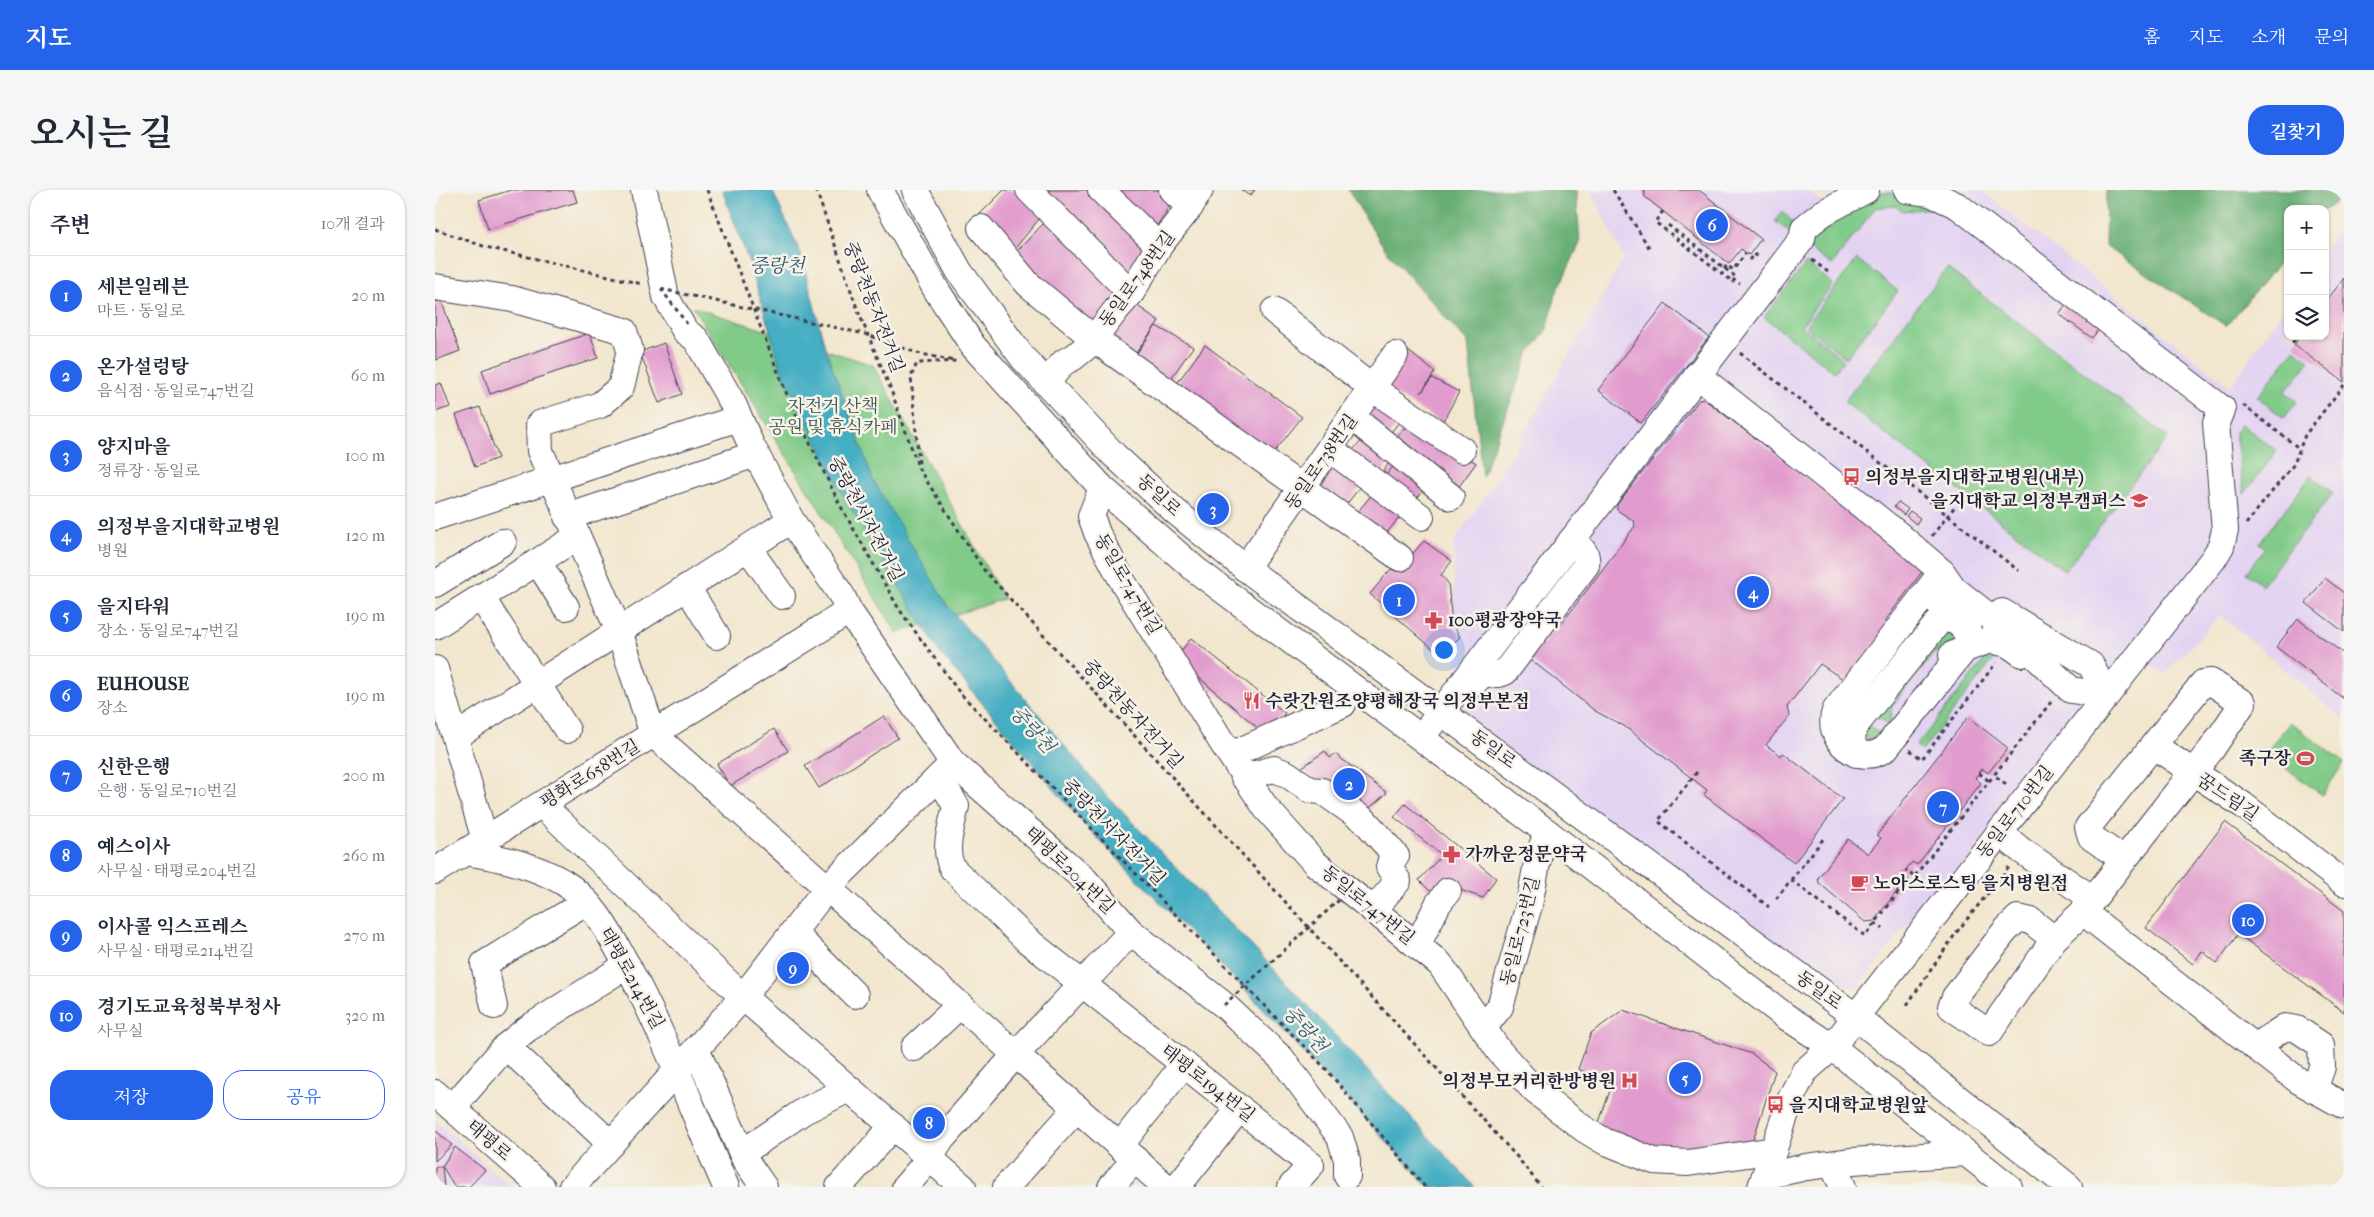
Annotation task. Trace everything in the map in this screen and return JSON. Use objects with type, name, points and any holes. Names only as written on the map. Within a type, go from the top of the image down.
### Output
[{"type":"street","points":[[644,190],[666,297],[685,331],[695,339],[739,418],[791,520],[842,596],[946,770],[956,806],[947,852],[948,861],[953,869],[1027,940],[1081,983]]},
{"type":"street","name":"동일로","points":[[880,190],[937,291],[973,346],[1102,488],[1196,570],[1547,832],[1785,1016],[1832,1047],[2009,1187]]},
{"type":"street","name":"동일로","points":[[915,190],[959,271],[1023,358],[1114,455],[1176,512],[1245,568],[1856,1016],[2069,1187]]},
{"type":"street","points":[[1029,190],[1131,294]]},
{"type":"street","points":[[1101,190],[1159,246]]},
{"type":"street","points":[[1421,738],[1801,239],[1806,225],[1823,213],[1866,190]]},
{"type":"street","points":[[1907,190],[1930,193],[1958,206],[2226,405]]},
{"type":"street","name":"동일로748번길","points":[[1046,383],[1063,362],[1074,357],[1094,339],[1131,294],[1187,196]]},
{"type":"street","points":[[981,228],[1028,284],[1094,339],[1401,558]]},
{"type":"street","name":"평화로658번길","points":[[435,287],[512,299],[624,331],[630,350],[621,387],[600,405],[539,424],[540,451],[619,631],[653,734],[435,871]]},
{"type":"street","points":[[1274,311],[1372,388],[1462,450]]},
{"type":"street","name":"동일로738번길","points":[[1245,568],[1395,355]]},
{"type":"street","points":[[1697,375],[1899,535],[1942,572],[1954,589],[2014,636],[2054,691]]},
{"type":"street","name":"동일로710번길","points":[[1763,1181],[1791,1098],[1804,1072],[1832,1047],[2214,558],[2224,538],[2225,521],[2216,423],[2226,405]]},
{"type":"street","points":[[1352,417],[1451,497]]},
{"type":"street","points":[[435,517],[739,418]]},
{"type":"street","points":[[1330,449],[1421,517]]},
{"type":"street","points":[[435,626],[538,562],[572,527],[756,454]]},
{"type":"street","name":"동일로747번길","points":[[1102,488],[1091,516],[1097,533],[1123,582],[1237,766],[1266,808],[1315,863],[1440,964],[1485,1027],[1499,1051],[1535,1091],[1584,1129],[1620,1149],[1653,1161],[1688,1163],[1774,1150]]},
{"type":"street","points":[[455,737],[791,520]]},
{"type":"street","points":[[435,584],[503,542]]},
{"type":"street","points":[[748,548],[782,596]]},
{"type":"street","points":[[538,562],[566,607]]},
{"type":"street","points":[[1942,572],[1961,579],[2001,612],[2091,665],[2106,695]]},
{"type":"street","points":[[1911,611],[1929,602],[1944,603],[1959,613],[1967,623],[1969,627],[1967,645],[1903,742],[1888,746],[1877,754],[1867,756],[1856,754],[1842,743],[1836,733],[1833,724],[1835,711],[1911,611],[1942,572]]},
{"type":"street","points":[[687,587],[717,636]]},
{"type":"street","points":[[481,597],[567,730]]},
{"type":"street","points":[[849,610],[653,734],[1166,1187]]},
{"type":"street","points":[[1856,754],[1852,740],[1854,727],[1939,621],[1947,618],[1959,623],[1965,630],[1967,645]]},
{"type":"street","points":[[1967,645],[1990,640],[2008,644],[2054,691],[2071,690],[2106,695]]},
{"type":"street","points":[[2124,860],[2091,837],[2088,827],[2203,683],[2211,682],[2243,703],[2211,750],[2193,772],[2154,746]]},
{"type":"street","points":[[437,684],[455,737],[475,846]]},
{"type":"street","points":[[1237,766],[1343,704]]},
{"type":"street","points":[[1237,766],[1274,769],[1287,774],[1310,790],[1322,790],[1365,821],[1396,856],[1391,860],[1389,867],[1398,881],[1374,909]]},
{"type":"street","points":[[572,1187],[743,997],[827,888],[946,770]]},
{"type":"street","name":"태평로204번길","points":[[946,770],[1086,881],[1131,932],[1224,1005],[1282,1059],[1319,1106],[1340,1137],[1354,1182]]},
{"type":"street","name":"꿈드림길","points":[[2054,939],[2088,906],[2193,772],[2243,805],[2344,883]]},
{"type":"street","points":[[541,804],[743,997],[963,1187]]},
{"type":"street","name":"동일로723번길","points":[[1485,1027],[1500,1007],[1529,905],[1538,858],[1547,832]]},
{"type":"street","points":[[1999,832],[2299,1082],[2344,1106]]},
{"type":"street","name":"태평로214번길","points":[[475,846],[529,864],[564,883],[586,902],[610,932],[665,1039],[726,1187]]},
{"type":"street","points":[[1417,946],[1438,904],[1449,891]]},
{"type":"street","points":[[494,1006],[484,964],[586,902]]},
{"type":"street","points":[[793,932],[855,995]]},
{"type":"street","points":[[905,1187],[930,1158],[941,1140],[1016,1054],[1131,932]]},
{"type":"street","points":[[444,1100],[527,1029],[627,965]]},
{"type":"street","name":"태평로194번길","points":[[1081,983],[1311,1164]]},
{"type":"street","points":[[914,1048],[960,1005]]},
{"type":"street","points":[[2255,1047],[2285,1027],[2297,1029],[2321,1046],[2322,1067],[2314,1090]]},
{"type":"street","points":[[506,1046],[611,1144]]},
{"type":"street","points":[[696,1049],[742,1153],[764,1187]]},
{"type":"street","points":[[1111,1187],[1127,1153],[1184,1064]]},
{"type":"street","points":[[742,1153],[805,1111],[849,1089]]},
{"type":"street","name":"태평로","points":[[444,1100],[542,1187]]},
{"type":"street","points":[[1007,1187],[1077,1108]]},
{"type":"street","points":[[1177,1187],[1240,1108]]},
{"type":"street","points":[[839,1187],[893,1126]]},
{"type":"street","points":[[1763,1181],[1832,1164],[1964,1153]]},
{"type":"street","points":[[1291,1187],[1311,1164],[1335,1167],[1354,1182]]},
{"type":"street","points":[[1832,1164],[1843,1187]]},
{"type":"path","name":"중랑천서자전거길","points":[[707,190],[789,400],[840,504],[899,609],[959,692],[1326,1069],[1425,1187]]},
{"type":"path","name":"중랑천동자전거길","points":[[816,190],[858,311],[891,390],[919,469],[983,570],[1518,1158],[1541,1187]]},
{"type":"path","points":[[1613,190],[1650,249]]},
{"type":"path","points":[[1663,211],[1655,222],[1733,282],[1734,280],[1747,289]]},
{"type":"path","points":[[1668,225],[1736,278],[1734,280]]},
{"type":"path","points":[[435,229],[486,247],[647,285]]},
{"type":"path","points":[[1724,269],[1727,265],[1733,270],[1746,253]]},
{"type":"path","points":[[1749,260],[1754,254]]},
{"type":"path","points":[[1811,259],[1828,272]]},
{"type":"path","points":[[654,287],[865,334],[917,352],[954,361],[917,363],[911,377],[919,469]]},
{"type":"path","points":[[661,288],[687,324]]},
{"type":"path","points":[[1736,350],[2019,571]]},
{"type":"path","points":[[2241,530],[2294,464],[2305,435],[2344,385]]},
{"type":"path","points":[[2226,405],[2300,449]]},
{"type":"path","points":[[1927,542],[1956,505]]},
{"type":"path","points":[[1903,742],[1922,759],[1997,663]]},
{"type":"path","points":[[1791,880],[1865,936],[1989,781],[2054,691]]},
{"type":"path","points":[[1697,772],[1658,821],[1769,908]]},
{"type":"path","points":[[1979,773],[1989,781]]},
{"type":"path","points":[[1993,775],[2006,784]]},
{"type":"path","points":[[1776,899],[1824,838]]},
{"type":"path","points":[[1907,1005],[1956,933],[2010,866]]},
{"type":"path","points":[[1906,870],[1919,881]]},
{"type":"path","points":[[1224,1005],[1350,890]]},
{"type":"path","points":[[1875,923],[1883,929]]},
{"type":"shaded area","points":[[1591,190],[1808,190],[1821,202],[1845,190],[1981,190],[2230,387],[2284,309],[2284,340],[2329,340],[2329,243],[2344,222],[2344,720],[2220,615],[2165,674],[2129,652],[1971,857],[1935,889],[1858,987],[1822,987],[1465,717],[1454,643],[1454,542],[1506,465],[1624,258]]},
{"type":"shaded area","points":[[435,1120],[508,1184],[512,1187],[435,1187]]},
{"type":"green space","points":[[1348,190],[1576,190],[1580,243],[1556,294],[1547,329],[1529,353],[1482,477],[1468,343],[1385,249]]},
{"type":"green space","points":[[2106,190],[2344,190],[2344,196],[2329,207],[2329,205],[2284,205],[2284,258],[2226,326],[2105,246]]},
{"type":"green space","points":[[1878,192],[1915,195],[1937,208],[1903,211],[1896,206],[1875,208],[1832,265],[1807,247],[1815,228]]},
{"type":"green space","points":[[1782,212],[1792,221],[1792,234],[1775,221]]},
{"type":"green space","points":[[1857,259],[1898,291],[1846,358],[1805,326]]},
{"type":"green space","points":[[1806,263],[1833,284],[1801,326],[1844,360],[1834,372],[1764,317]]},
{"type":"green space","points":[[1947,268],[2168,437],[2065,571],[1844,402]]},
{"type":"green space","name":"자전거 산책 공원 및 휴식카페","points":[[693,307],[873,365],[1004,599],[897,633]]},
{"type":"green space","points":[[2295,349],[2310,361],[2285,392],[2297,402],[2284,418],[2257,397]]},
{"type":"green space","points":[[2241,424],[2277,451],[2244,494],[2235,432]]},
{"type":"green space","points":[[2311,476],[2333,493],[2262,585],[2246,573],[2265,548],[2259,543]]},
{"type":"green space","points":[[1952,629],[1955,642],[1933,654],[1892,706],[1889,726],[1873,713],[1942,633]]},
{"type":"green space","points":[[1990,653],[1998,654],[1922,751],[1916,746]]},
{"type":"green space","name":"족구장","points":[[2290,722],[2344,763],[2322,795],[2266,753]]},
{"type":"green space","points":[[1866,723],[1882,736],[1872,741],[1864,737]]},
{"type":"water","name":"중랑천","points":[[722,190],[772,190],[800,251],[825,347],[873,480],[947,605],[1105,794],[1270,965],[1475,1187],[1429,1187],[1247,992],[1081,821],[940,653],[847,502],[782,371],[749,262]]},
{"type":"building","points":[[511,190],[573,190],[577,202],[488,229],[479,200]]},
{"type":"building","points":[[1004,190],[1015,190],[1043,214],[1013,251],[979,215]]},
{"type":"building","points":[[1031,190],[1093,190],[1152,242],[1124,277]]},
{"type":"building","points":[[1107,190],[1167,190],[1175,197],[1152,234]]},
{"type":"building","points":[[1241,190],[1255,190],[1250,196]]},
{"type":"building","points":[[1644,190],[1699,190],[1761,239],[1749,255],[1741,249],[1729,264],[1645,197]]},
{"type":"building","points":[[1048,219],[1122,290],[1090,330],[1014,254]]},
{"type":"building","points":[[2344,278],[2344,382],[2294,345],[2297,340],[2329,340],[2329,298]]},
{"type":"building","points":[[2071,298],[2104,322],[2092,338],[2059,314]]},
{"type":"building","points":[[441,300],[460,351],[436,360],[435,302]]},
{"type":"building","points":[[1129,300],[1159,321],[1133,357],[1101,335]]},
{"type":"building","points":[[1665,303],[1709,337],[1641,423],[1598,390]]},
{"type":"building","points":[[1156,326],[1193,347],[1169,381],[1135,356]]},
{"type":"building","points":[[590,333],[598,358],[490,394],[482,370]]},
{"type":"building","points":[[664,343],[682,394],[659,403],[640,352]]},
{"type":"building","points":[[1205,345],[1302,417],[1268,460],[1172,390]]},
{"type":"building","points":[[1407,350],[1435,372],[1421,393],[1432,378],[1459,392],[1442,423],[1380,385]]},
{"type":"building","points":[[441,383],[450,407],[435,412],[435,385]]},
{"type":"building","points":[[1377,394],[1405,414],[1386,439],[1358,419]]},
{"type":"building","points":[[1704,399],[1921,566],[1922,572],[1884,622],[1889,625],[1846,681],[1820,664],[1787,707],[1789,716],[1766,745],[1781,756],[1783,753],[1843,799],[1794,863],[1704,795],[1707,790],[1624,726],[1595,711],[1531,660],[1553,630],[1563,622],[1635,526],[1634,521],[1617,510],[1617,505],[1699,400]]},
{"type":"building","points":[[480,407],[498,458],[475,467],[456,415]]},
{"type":"building","points":[[1411,419],[1476,463],[1455,492],[1392,444]]},
{"type":"building","points":[[1369,433],[1394,456],[1378,478],[1349,454]]},
{"type":"building","points":[[1335,458],[1364,482],[1346,505],[1315,485]]},
{"type":"building","points":[[1398,461],[1429,482],[1413,504],[1381,481]]},
{"type":"building","points":[[1374,492],[1404,512],[1384,536],[1356,514]]},
{"type":"building","points":[[1898,502],[1908,509],[1904,515],[1894,507]]},
{"type":"building","points":[[1910,511],[1920,518],[1916,524],[1906,516]]},
{"type":"building","points":[[1424,541],[1452,561],[1441,575],[1448,583],[1452,623],[1460,637],[1440,655],[1370,594],[1391,569],[1397,571]]},
{"type":"building","points":[[2325,578],[2344,593],[2344,632],[2306,603]]},
{"type":"building","points":[[2298,619],[2344,654],[2344,699],[2276,647]]},
{"type":"building","points":[[1191,638],[1285,713],[1266,735],[1176,658]]},
{"type":"building","points":[[884,716],[898,738],[819,788],[805,766]]},
{"type":"building","points":[[1968,717],[2008,748],[1988,773],[1982,769],[1975,778],[1981,783],[1917,865],[1912,862],[1899,878],[1904,882],[1874,921],[1865,922],[1819,883],[1818,878],[1848,839],[1868,854],[1881,838],[1877,835]]},
{"type":"building","points":[[774,729],[788,751],[730,786],[717,764]]},
{"type":"building","points":[[1325,751],[1330,758],[1335,754],[1387,793],[1360,816],[1301,768]]},
{"type":"building","points":[[1405,804],[1496,878],[1483,898],[1449,886],[1433,894],[1419,880],[1442,855],[1394,817]]},
{"type":"building","points":[[2225,822],[2344,911],[2344,1012],[2238,934],[2217,963],[2202,951],[2193,964],[2146,928]]},
{"type":"building","points":[[1623,1010],[1752,1054],[1775,1071],[1751,1147],[1692,1155],[1626,1145],[1598,1125],[1612,1085],[1578,1069],[1591,1033]]},
{"type":"building","points":[[435,1130],[452,1145],[435,1161]]},
{"type":"building","points":[[455,1147],[485,1170],[469,1187],[455,1187],[442,1166]]},
{"type":"building","points":[[442,1166],[444,1187],[435,1187],[435,1167]]},
{"type":"place","name":"EUHOUSE","points":[[1712,225]]},
{"type":"place","name":"의정부을지대학교병원(내부)","points":[[1851,477]]},
{"type":"place","name":"을지대학교 의정부캠퍼스","points":[[2140,501]]},
{"type":"place","name":"양지마을","points":[[1213,509]]},
{"type":"place","name":"의정부을지대학교병원","points":[[1753,592]]},
{"type":"place","name":"세븐일레븐","points":[[1399,600]]},
{"type":"place","name":"100평광장약국","points":[[1434,620]]},
{"type":"place","name":"수랏간원조양평해장국 의정부본점","points":[[1251,701]]},
{"type":"place","name":"족구장","points":[[2305,758]]},
{"type":"place","name":"온가설렁탕","points":[[1349,784]]},
{"type":"place","name":"신한은행","points":[[1943,807]]},
{"type":"place","name":"가까운정문약국","points":[[1451,854]]},
{"type":"place","name":"노아스로스팅 을지병원점","points":[[1859,883]]},
{"type":"place","name":"경기도교육청북부청사","points":[[2248,920]]},
{"type":"place","name":"이사콜 익스프레스","points":[[793,968]]},
{"type":"place","name":"을지타워","points":[[1685,1078]]},
{"type":"place","name":"의정부모커리한방병원","points":[[1630,1081]]},
{"type":"place","name":"을지대학교병원앞","points":[[1775,1105]]},
{"type":"place","name":"예스이사","points":[[929,1123]]}]
